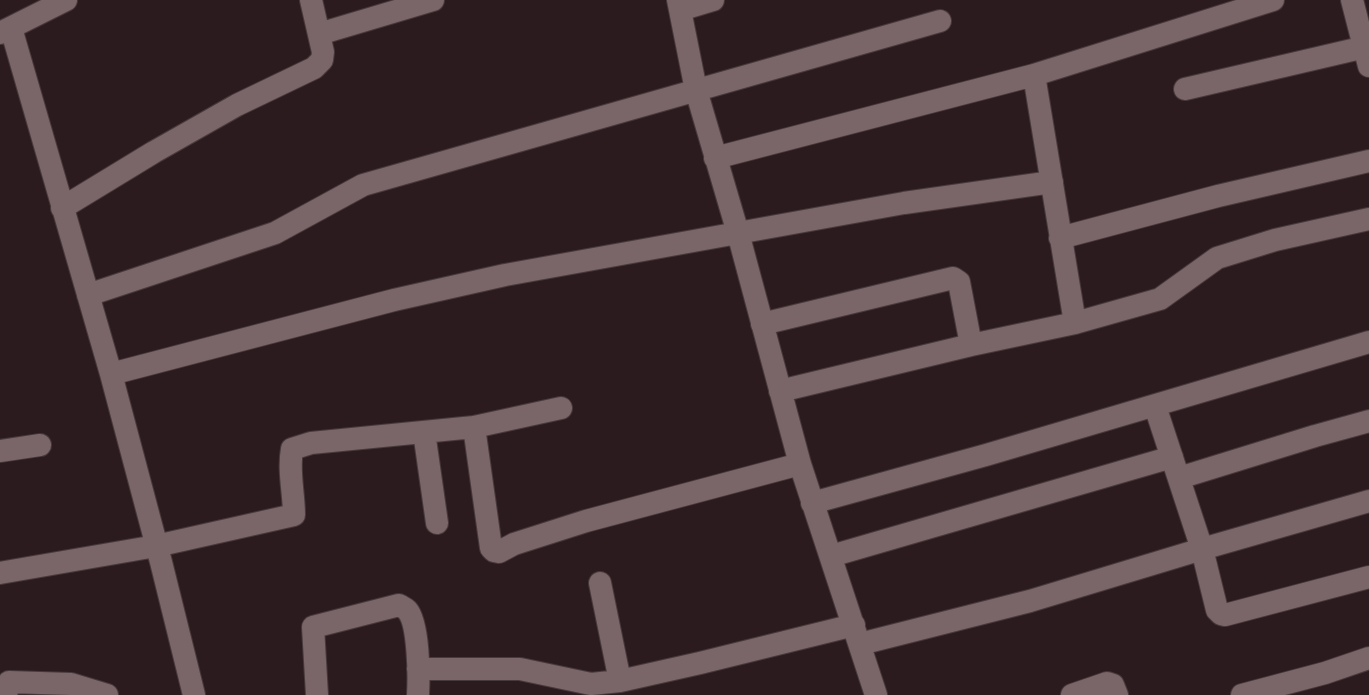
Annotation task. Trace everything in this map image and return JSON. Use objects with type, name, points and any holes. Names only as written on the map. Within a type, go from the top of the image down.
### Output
[{"type":"street","points":[[66,0],[6,30],[62,208],[111,374],[194,695]]},
{"type":"street","points":[[62,208],[154,152],[237,105],[314,68],[322,60],[324,52],[311,0]]},
{"type":"street","points":[[319,34],[433,0]]},
{"type":"street","points":[[713,0],[679,5],[696,90],[738,233],[800,464],[876,695]]},
{"type":"street","points":[[715,158],[1034,75],[1273,0]]},
{"type":"street","points":[[1185,89],[1366,43],[1352,0]]},
{"type":"street","points":[[88,295],[275,233],[363,185],[940,21]]},
{"type":"street","points":[[1034,75],[1074,323]]},
{"type":"street","points":[[1060,238],[1218,196],[1369,161]]},
{"type":"street","points":[[111,374],[409,296],[504,275],[904,203],[1052,182]]},
{"type":"street","points":[[780,391],[972,345],[1074,323],[1160,299],[1174,291],[1217,258],[1275,240],[1369,219]]},
{"type":"street","points":[[762,324],[953,278],[959,282],[972,345]]},
{"type":"street","points":[[812,503],[1155,406],[1369,342]]},
{"type":"street","points":[[1155,406],[1202,549],[1217,610],[1221,614],[1225,615],[1369,577]]},
{"type":"street","points":[[0,573],[156,546],[294,515],[294,492],[290,461],[292,449],[311,443],[474,427],[561,408]]},
{"type":"street","points":[[1179,478],[1314,436],[1369,421]]},
{"type":"street","points":[[474,427],[491,548],[494,551],[499,552],[514,544],[586,521],[800,464]]},
{"type":"street","points":[[424,432],[437,523]]},
{"type":"street","points":[[0,451],[40,445]]},
{"type":"street","points":[[831,556],[1172,457]]},
{"type":"street","points":[[418,669],[520,669],[591,684],[620,681],[700,663],[1030,601],[1202,549],[1369,501]]},
{"type":"street","points":[[600,583],[620,681]]},
{"type":"street","points":[[317,695],[313,627],[399,605],[407,609],[413,621],[418,669],[418,695]]},
{"type":"street","points":[[1242,695],[1325,673],[1369,658]]},
{"type":"street","points":[[6,695],[9,682],[71,684],[107,695]]},
{"type":"street","points":[[1072,695],[1107,684],[1113,685],[1117,695]]}]
